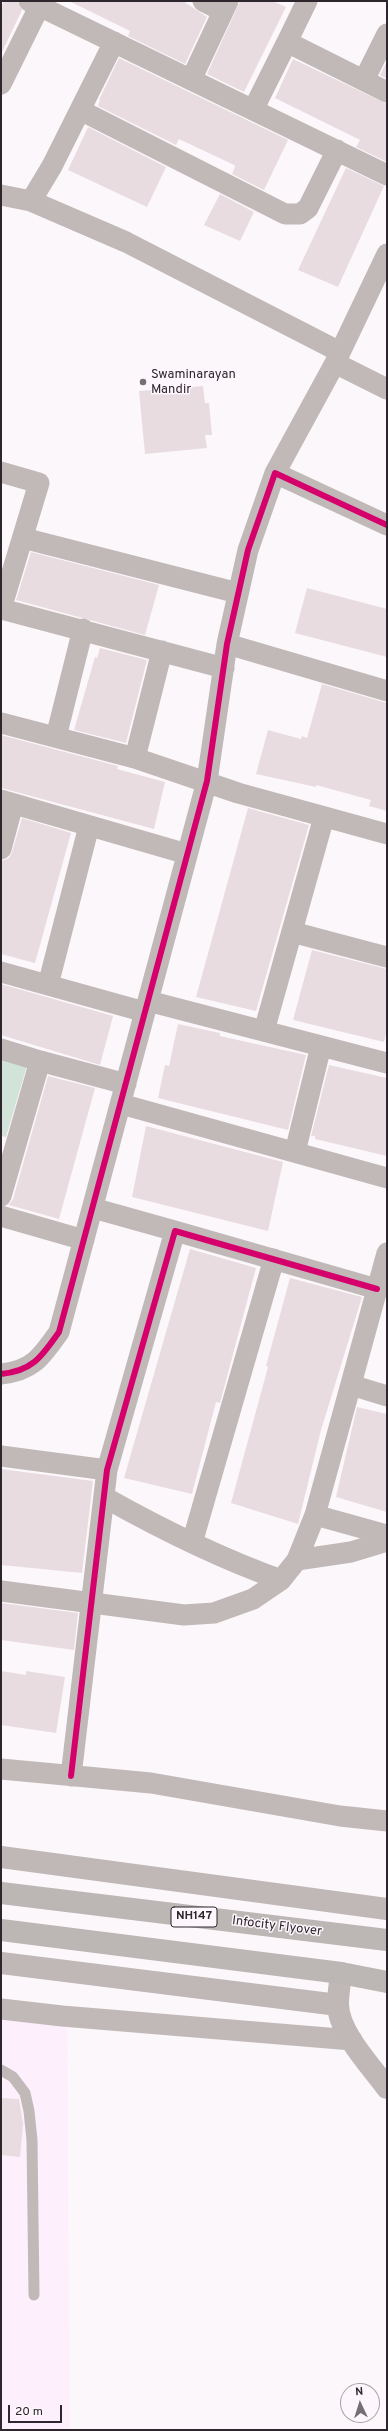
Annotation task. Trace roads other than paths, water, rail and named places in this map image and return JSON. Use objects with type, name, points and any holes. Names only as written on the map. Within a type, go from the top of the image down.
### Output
[{"type":"highway","name":"Infocity Flyover","points":[[1,1893],[387,1940]]},
{"type":"highway","points":[[1,1930],[341,1973],[387,1982]]},
{"type":"street","points":[[191,80],[226,6],[203,1]]},
{"type":"street","points":[[253,110],[307,1]]},
{"type":"street","points":[[1,84],[37,3],[387,175]]},
{"type":"street","points":[[364,80],[387,34]]},
{"type":"street","points":[[31,201],[80,110],[114,42]]},
{"type":"street","points":[[287,42],[387,92]]},
{"type":"street","points":[[80,110],[285,214],[300,214],[308,208],[337,150]]},
{"type":"street","points":[[1,195],[31,201],[126,242],[338,357],[387,389]]},
{"type":"street","points":[[1,1374],[16,1372],[40,1359],[59,1332],[207,781],[227,644],[248,550],[275,473],[338,357],[387,254]]},
{"type":"street","points":[[1,472],[40,482],[23,538],[8,558],[1,609],[83,629],[224,668]]},
{"type":"street","points":[[275,473],[387,525]]},
{"type":"street","points":[[23,538],[238,593]]},
{"type":"street","points":[[56,737],[83,629]]},
{"type":"street","points":[[227,644],[387,691]]},
{"type":"street","points":[[135,758],[162,651]]},
{"type":"street","points":[[1,723],[135,758],[207,781],[238,793],[387,834]]},
{"type":"street","points":[[1,849],[7,802],[188,854]]},
{"type":"street","points":[[264,1031],[324,817]]},
{"type":"street","points":[[48,985],[89,826]]},
{"type":"street","points":[[292,932],[387,957]]},
{"type":"street","points":[[1,972],[48,985],[264,1031],[387,1063]]},
{"type":"street","points":[[295,1152],[321,1046]]},
{"type":"street","points":[[1,1049],[40,1061],[123,1094],[295,1152],[387,1178]]},
{"type":"street","points":[[1,1196],[8,1144],[40,1061]]},
{"type":"street","points":[[93,1208],[377,1289]]},
{"type":"street","points":[[1,1216],[84,1240]]},
{"type":"street","points":[[71,1776],[90,1603],[107,1470],[174,1231]]},
{"type":"street","points":[[1,1591],[184,1615],[214,1613],[252,1599],[281,1580],[297,1560],[315,1515],[386,1258]]},
{"type":"street","points":[[192,1543],[274,1260]]},
{"type":"street","points":[[351,1386],[387,1396]]},
{"type":"street","points":[[1,1456],[107,1470]]},
{"type":"street","points":[[104,1497],[192,1543],[240,1566],[281,1580]]},
{"type":"street","points":[[315,1515],[387,1535]]},
{"type":"street","points":[[297,1560],[351,1552],[387,1541]]},
{"type":"street","points":[[1,1769],[152,1783],[340,1816],[387,1821]]},
{"type":"street","points":[[1,1857],[387,1909]]},
{"type":"street","points":[[1,1963],[338,2005]]},
{"type":"street","points":[[341,1973],[338,2005],[342,2022],[352,2040],[387,2088]]},
{"type":"street","points":[[1,2009],[70,2017],[352,2040]]},
{"type":"lane","points":[[1,2070],[13,2077],[25,2093],[29,2111],[32,2140],[34,2295]]},
{"type":"place","name":"Swaminarayan Mandir","points":[[143,382]]}]
